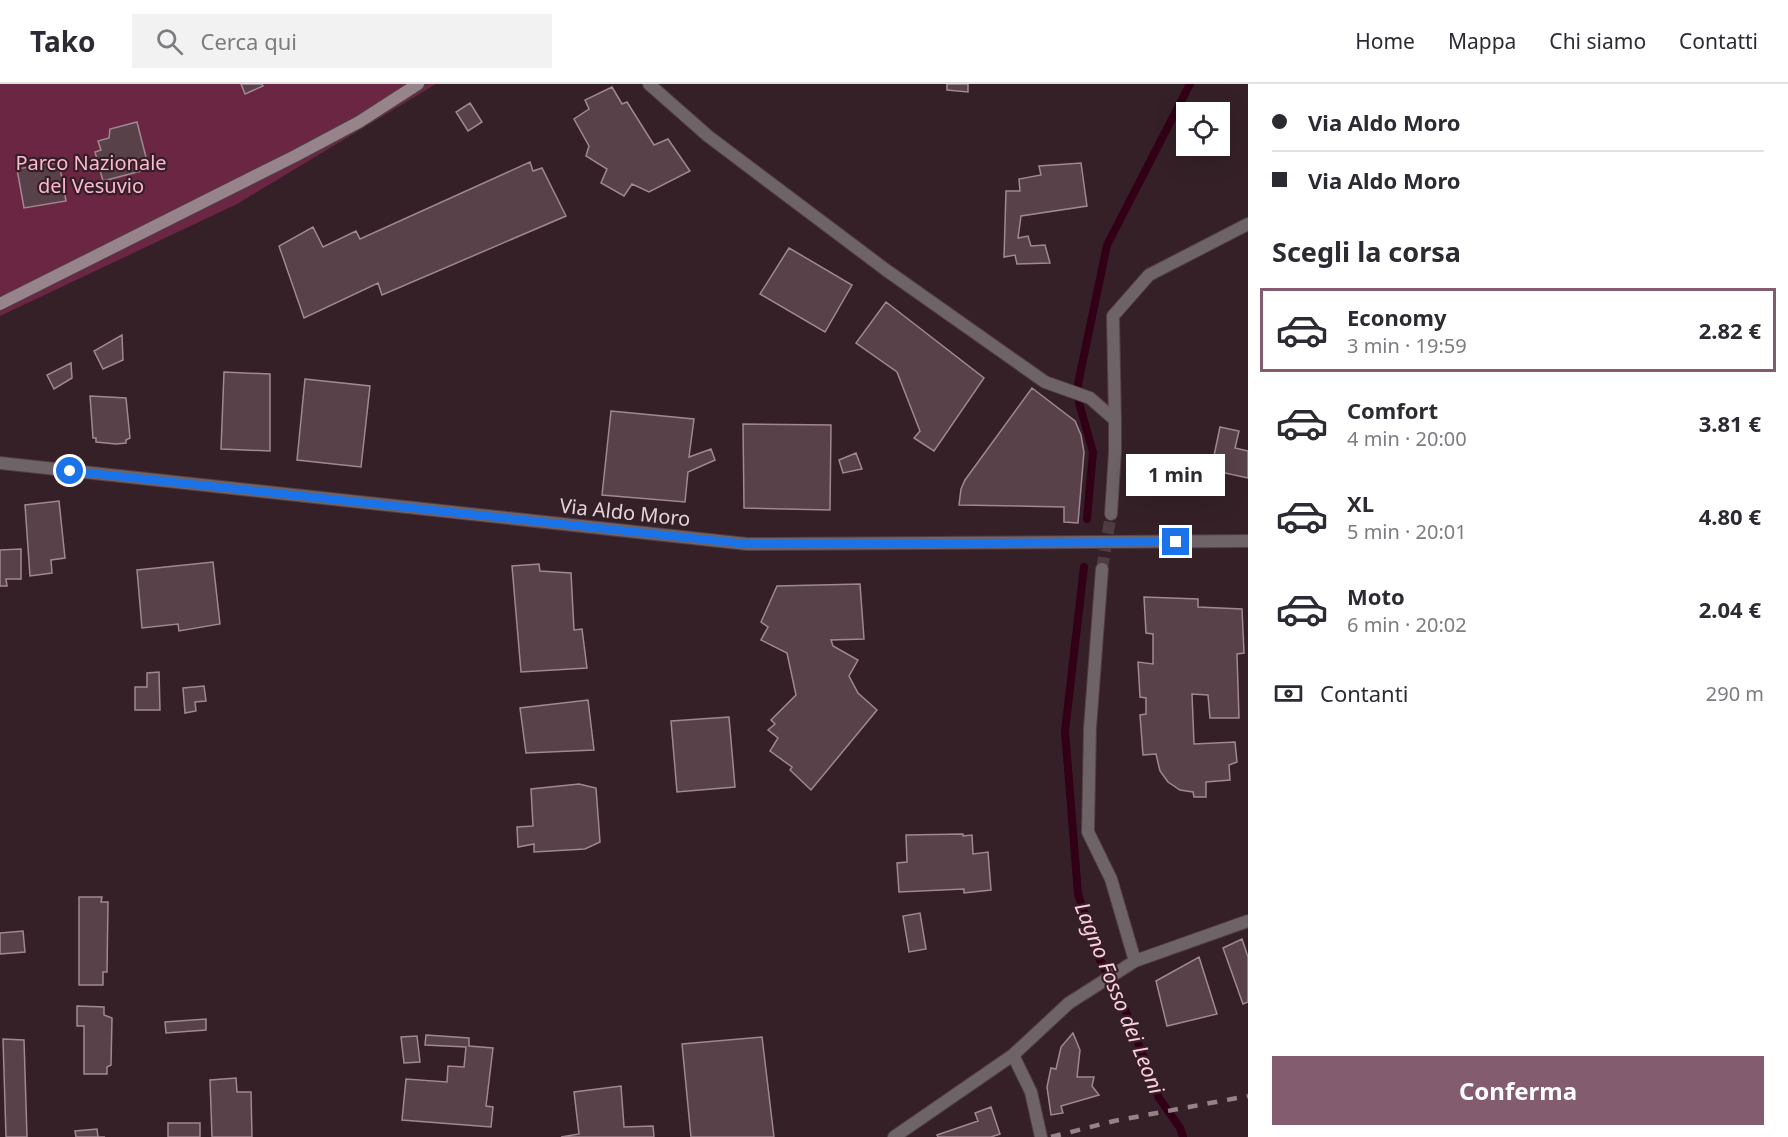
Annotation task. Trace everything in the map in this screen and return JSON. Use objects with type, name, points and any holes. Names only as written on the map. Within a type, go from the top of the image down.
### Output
[{"type":"main road","points":[[0,304],[296,156],[359,122],[418,84]]},
{"type":"street","points":[[649,84],[708,136],[886,270],[1045,382],[1090,398],[1115,420]]},
{"type":"street","points":[[1111,514],[1115,452],[1113,316],[1149,275],[1248,224]]},
{"type":"street","name":"Via Aldo Moro","points":[[0,463],[747,544],[1248,541]]},
{"type":"street","points":[[1102,569],[1090,728],[1088,832],[1111,879],[1135,961]]},
{"type":"street","points":[[894,1137],[1013,1055],[1069,1003],[1135,961],[1248,921]]},
{"type":"street","points":[[1013,1055],[1031,1092],[1041,1137]]},
{"type":"green space","name":"Parco Nazionale del Vesuvio","points":[[0,84],[436,84],[237,204],[0,316]]},
{"type":"building","points":[[241,84],[262,84],[263,86],[245,94]]},
{"type":"building","points":[[947,84],[968,84],[968,92],[947,90]]},
{"type":"building","points":[[612,87],[622,104],[627,102],[654,145],[668,139],[690,171],[649,192],[632,184],[624,196],[601,183],[607,169],[586,156],[589,146],[574,119],[589,109],[585,100]]},
{"type":"building","points":[[470,103],[482,122],[468,131],[456,112]]},
{"type":"building","points":[[137,122],[149,169],[103,181],[95,152],[101,150],[98,141],[109,138],[110,129]]},
{"type":"building","points":[[59,162],[66,201],[24,208],[17,169]]},
{"type":"building","points":[[530,162],[533,171],[542,168],[566,216],[382,295],[378,283],[304,318],[279,246],[313,227],[323,247],[356,231],[360,239]]},
{"type":"building","points":[[1081,163],[1087,206],[1021,216],[1018,238],[1028,236],[1031,246],[1045,245],[1050,263],[1017,264],[1015,255],[1004,257],[1006,191],[1020,191],[1019,179],[1041,175],[1039,166]]},
{"type":"building","points":[[789,248],[852,285],[825,332],[760,294]]},
{"type":"building","points":[[886,302],[984,378],[934,451],[914,438],[920,431],[897,372],[856,343]]},
{"type":"building","points":[[122,335],[123,360],[103,369],[94,351]]},
{"type":"building","points":[[71,363],[72,378],[54,389],[47,375]]},
{"type":"building","points":[[224,372],[270,374],[270,451],[221,449]]},
{"type":"building","points":[[305,379],[370,386],[361,467],[297,460]]},
{"type":"building","points":[[1032,388],[1075,421],[1081,435],[1084,452],[1078,523],[1064,522],[1064,507],[959,505],[965,480]]},
{"type":"building","points":[[90,396],[126,398],[130,438],[126,440],[126,443],[96,442],[96,438],[93,438]]},
{"type":"building","points":[[611,411],[694,419],[689,457],[711,449],[715,460],[688,472],[685,502],[602,495]]},
{"type":"building","points":[[743,424],[831,425],[830,510],[744,508]]},
{"type":"building","points":[[1220,427],[1239,431],[1235,448],[1248,451],[1248,478],[1211,470]]},
{"type":"building","points":[[856,453],[862,469],[843,473],[839,460]]},
{"type":"building","points":[[59,501],[65,558],[51,560],[52,573],[30,576],[25,505]]},
{"type":"building","points":[[21,549],[21,579],[6,579],[7,586],[0,586],[0,550]]},
{"type":"building","points":[[213,562],[220,624],[179,631],[178,624],[142,628],[137,570]]},
{"type":"building","points":[[539,564],[540,571],[571,573],[574,630],[582,629],[587,668],[521,672],[512,566]]},
{"type":"building","points":[[860,584],[864,639],[831,640],[833,646],[858,660],[849,676],[858,693],[877,710],[811,790],[790,770],[792,767],[770,751],[778,738],[768,730],[775,724],[771,720],[796,695],[787,653],[761,640],[768,627],[761,622],[777,586]]},
{"type":"building","points":[[1144,597],[1198,599],[1198,607],[1242,609],[1244,653],[1237,654],[1239,718],[1210,718],[1208,695],[1192,694],[1194,744],[1235,742],[1237,762],[1229,765],[1230,780],[1206,782],[1206,797],[1194,797],[1193,792],[1180,790],[1168,782],[1160,771],[1156,754],[1143,755],[1140,715],[1146,714],[1146,698],[1140,697],[1138,662],[1153,664],[1153,634],[1146,633]]},
{"type":"building","points":[[159,672],[160,710],[135,710],[135,687],[147,687],[147,673]]},
{"type":"building","points":[[204,686],[206,701],[195,702],[196,711],[185,713],[183,688]]},
{"type":"building","points":[[588,700],[594,750],[526,753],[520,708]]},
{"type":"building","points":[[729,717],[735,787],[677,792],[671,721]]},
{"type":"building","points":[[579,784],[596,788],[600,842],[585,849],[534,852],[534,844],[518,847],[517,827],[533,826],[531,789]]},
{"type":"building","points":[[963,834],[963,836],[972,835],[973,854],[988,852],[991,890],[964,893],[964,889],[899,892],[897,863],[907,862],[906,835]]},
{"type":"building","points":[[79,897],[102,897],[101,902],[108,902],[107,972],[103,972],[103,985],[79,985]]},
{"type":"building","points":[[920,913],[926,949],[909,952],[903,916]]},
{"type":"building","points":[[23,931],[25,952],[0,954],[0,933]]},
{"type":"building","points":[[1242,939],[1248,957],[1248,1002],[1243,1004],[1223,948]]},
{"type":"building","points":[[1199,957],[1217,1014],[1167,1026],[1156,981]]},
{"type":"building","points":[[77,1006],[104,1007],[104,1015],[112,1018],[111,1065],[107,1067],[107,1074],[84,1074],[84,1026],[77,1026]]},
{"type":"building","points":[[206,1019],[206,1030],[166,1033],[165,1022]]},
{"type":"building","points":[[1073,1033],[1080,1050],[1077,1077],[1094,1077],[1092,1086],[1099,1095],[1061,1106],[1063,1113],[1051,1115],[1047,1087],[1051,1068],[1056,1069],[1061,1047]]},
{"type":"building","points":[[426,1035],[469,1038],[469,1046],[493,1048],[486,1106],[493,1107],[491,1127],[402,1120],[406,1079],[447,1082],[448,1066],[464,1067],[466,1047],[425,1045]]},
{"type":"building","points":[[417,1036],[420,1062],[404,1063],[401,1037]]},
{"type":"building","points":[[762,1037],[774,1137],[691,1137],[682,1044]]},
{"type":"building","points":[[3,1039],[24,1040],[27,1137],[6,1137]]},
{"type":"building","points":[[236,1078],[237,1092],[251,1092],[252,1137],[212,1137],[210,1080]]},
{"type":"building","points":[[621,1086],[624,1127],[653,1126],[654,1137],[561,1137],[579,1134],[574,1092]]},
{"type":"building","points":[[991,1107],[1000,1134],[991,1137],[938,1137],[937,1135],[978,1121],[975,1113]]},
{"type":"building","points":[[168,1123],[200,1123],[200,1137],[168,1137]]},
{"type":"building","points":[[97,1129],[98,1137],[76,1137],[75,1131]]},
{"type":"waterway","name":"Lagno Fosso dei Leoni","points":[[1087,519],[1093,452],[1079,403],[1078,384],[1107,245],[1190,84]]},
{"type":"waterway","name":"Lagno Fosso dei Leoni","points":[[1084,567],[1065,731],[1078,894],[1100,960],[1125,1009],[1159,1098],[1180,1128],[1183,1137]]},
{"type":"tunnel","points":[[1102,569],[1111,514]]},
{"type":"railway","points":[[1051,1137],[1114,1121],[1248,1096]]},
{"type":"route","points":[[70,471],[747,544],[1176,542]]}]
